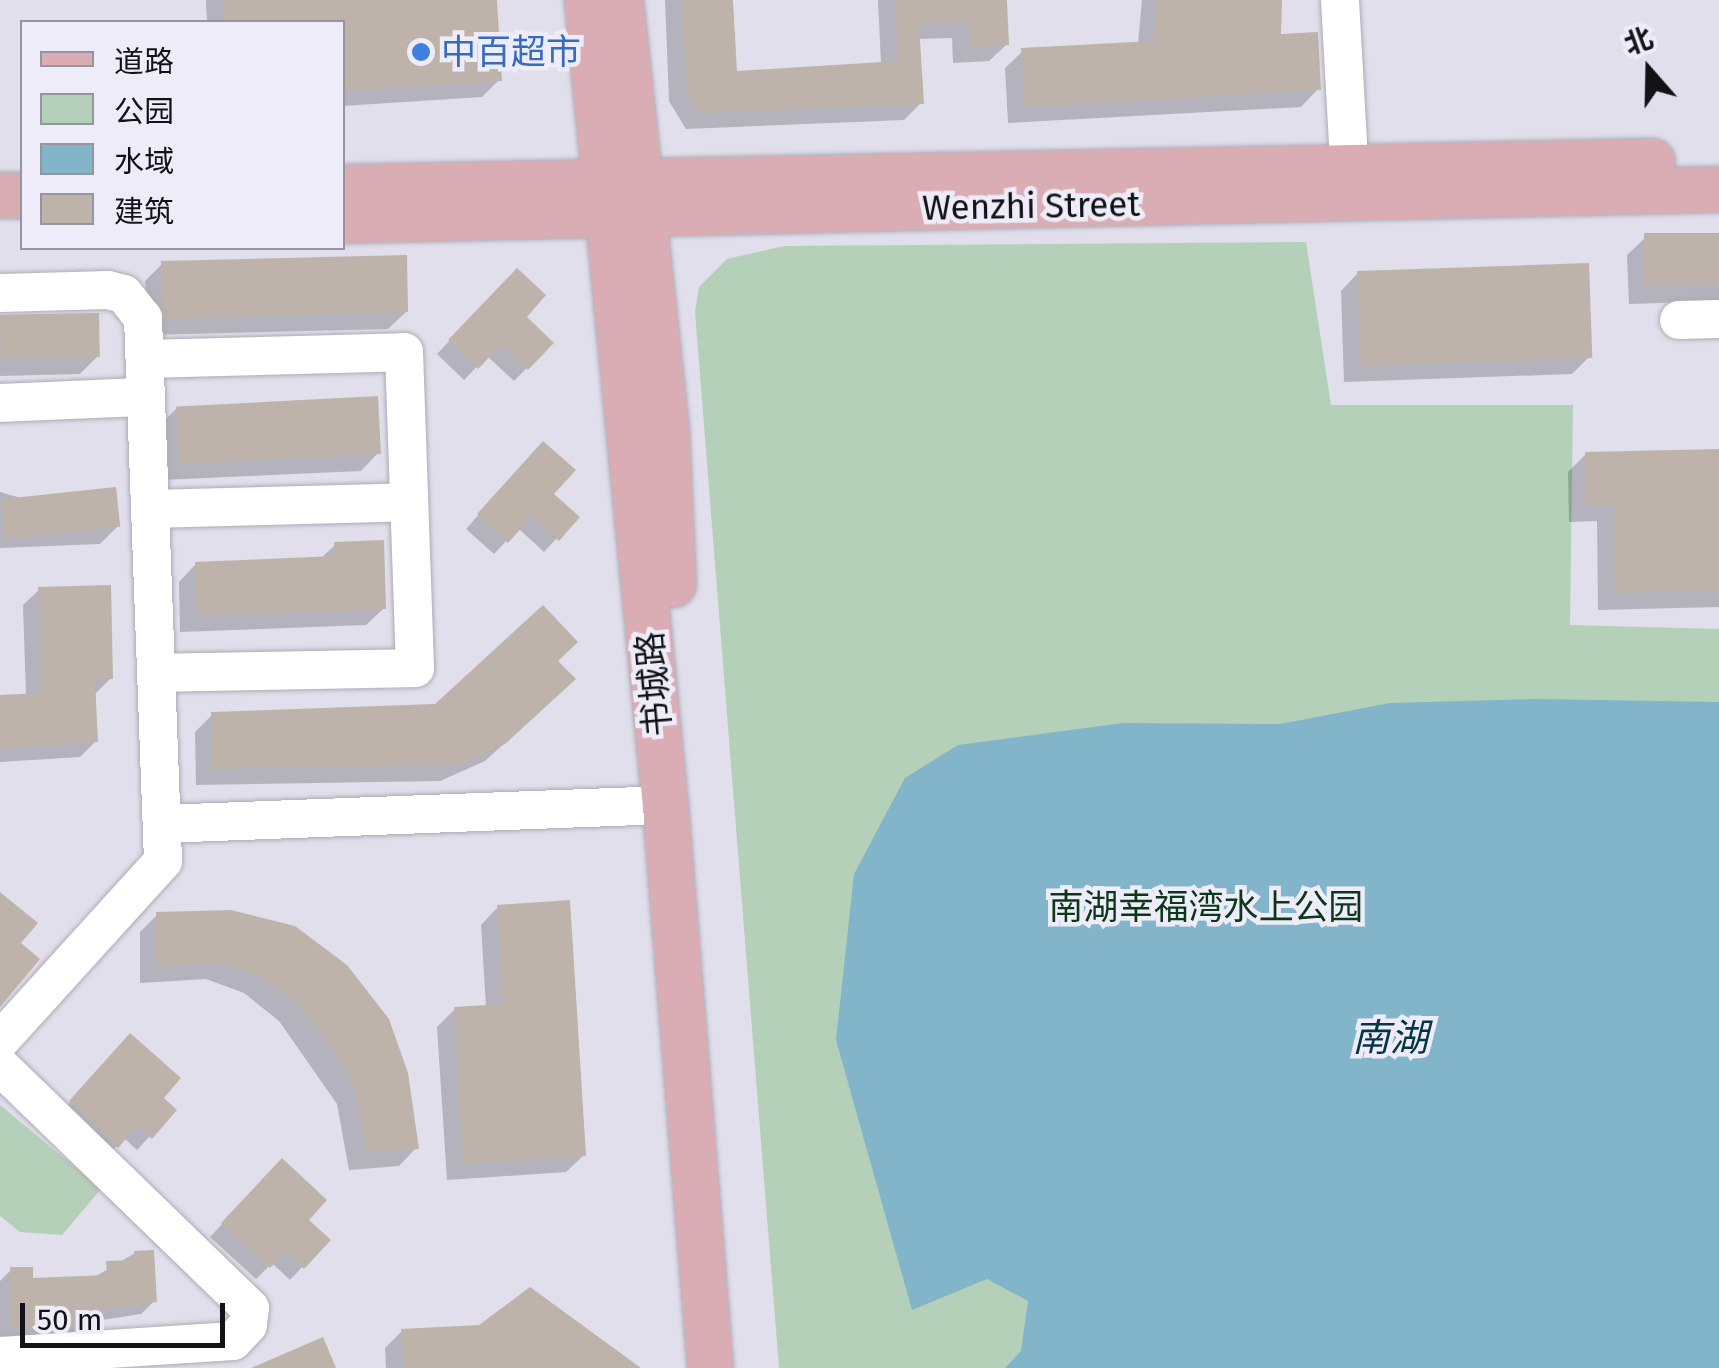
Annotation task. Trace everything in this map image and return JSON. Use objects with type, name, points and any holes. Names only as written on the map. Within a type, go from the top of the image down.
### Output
[{"type":"main road","name":"书城路","points":[[587,0],[666,431],[673,583],[740,1368]]},
{"type":"main road","name":"书城路","points":[[620,0],[623,198],[710,1368]]},
{"type":"main road","name":"Wenzhi Street","points":[[345,220],[623,198],[1349,162],[1719,160]]},
{"type":"main road","name":"Wenzhi Street","points":[[345,187],[623,198],[1719,190]]},
{"type":"street","points":[[1340,0],[1349,162]]},
{"type":"street","points":[[0,292],[124,294],[143,318],[164,861],[0,1041]]},
{"type":"street","points":[[1679,320],[1719,319]]},
{"type":"street","points":[[145,359],[404,352],[415,668],[156,673]]},
{"type":"street","points":[[0,402],[146,397]]},
{"type":"street","points":[[150,509],[409,502]]},
{"type":"street","points":[[162,824],[666,805]]},
{"type":"street","points":[[0,1066],[250,1308],[248,1325],[233,1341],[4,1356]]},
{"type":"green space","name":"南湖幸福湾水上公园","points":[[1306,242],[1331,405],[1573,405],[1570,625],[1719,629],[1719,1368],[779,1368],[695,312],[699,287],[727,259],[784,246]]},
{"type":"green space","points":[[0,1105],[101,1189],[62,1235],[20,1232],[0,1216]]},
{"type":"water","name":"南湖","points":[[1534,699],[1719,702],[1719,1368],[1005,1368],[1021,1351],[1028,1301],[987,1279],[912,1310],[836,1040],[854,874],[905,778],[958,745],[1123,723],[1280,724],[1390,703]]},
{"type":"building","name":"中百超市","points":[[223,0],[497,0],[502,81],[345,91],[345,20],[224,20]]},
{"type":"building","points":[[682,0],[733,0],[737,71],[898,61],[895,0],[1007,0],[1009,45],[970,47],[968,22],[919,24],[924,104],[704,113],[696,111],[686,83]]},
{"type":"building","points":[[1157,0],[1282,0],[1281,34],[1318,32],[1321,90],[1024,107],[1021,48],[1153,41]]},
{"type":"building","points":[[1644,233],[1719,233],[1719,285],[1644,285]]},
{"type":"building","points":[[407,255],[408,312],[166,319],[162,307],[161,261]]},
{"type":"building","points":[[1589,263],[1592,358],[1360,366],[1357,271]]},
{"type":"building","points":[[517,268],[546,295],[527,317],[554,343],[528,370],[501,345],[478,369],[448,340]]},
{"type":"building","points":[[99,313],[100,357],[1,359],[0,315]]},
{"type":"building","points":[[378,396],[381,454],[179,464],[176,407]]},
{"type":"building","points":[[543,441],[576,470],[554,494],[580,517],[559,541],[532,516],[508,543],[477,514]]},
{"type":"building","points":[[1719,449],[1719,591],[1615,593],[1613,505],[1586,505],[1585,452]]},
{"type":"building","points":[[116,487],[120,527],[5,539],[1,499]]},
{"type":"building","points":[[384,540],[386,609],[197,616],[195,562],[335,556],[334,542]]},
{"type":"building","points":[[111,585],[113,679],[95,680],[98,742],[0,749],[0,695],[41,693],[38,587]]},
{"type":"building","points":[[543,605],[578,642],[558,661],[576,679],[505,744],[459,765],[212,769],[211,712],[435,704]]},
{"type":"building","points":[[0,892],[38,923],[21,943],[40,959],[0,1007]]},
{"type":"building","points":[[570,900],[586,1156],[463,1164],[454,1007],[503,1004],[497,905]]},
{"type":"building","points":[[231,910],[295,926],[347,965],[389,1019],[408,1073],[419,1149],[366,1153],[354,1086],[331,1045],[297,1004],[262,977],[224,963],[156,966],[156,912]]},
{"type":"building","points":[[130,1033],[181,1078],[164,1098],[177,1110],[152,1139],[137,1126],[118,1148],[69,1101]]},
{"type":"building","points":[[282,1158],[327,1200],[309,1220],[331,1240],[304,1269],[286,1252],[270,1268],[221,1223]]},
{"type":"building","points":[[154,1250],[157,1302],[90,1311],[91,1325],[11,1329],[10,1267],[33,1267],[33,1278],[107,1275],[106,1261],[134,1260],[134,1251]]},
{"type":"building","points":[[530,1287],[641,1368],[404,1368],[401,1329],[479,1325]]},
{"type":"building","points":[[323,1337],[336,1368],[251,1368]]},
{"type":"place","name":"中百超市","points":[[421,52]]}]
